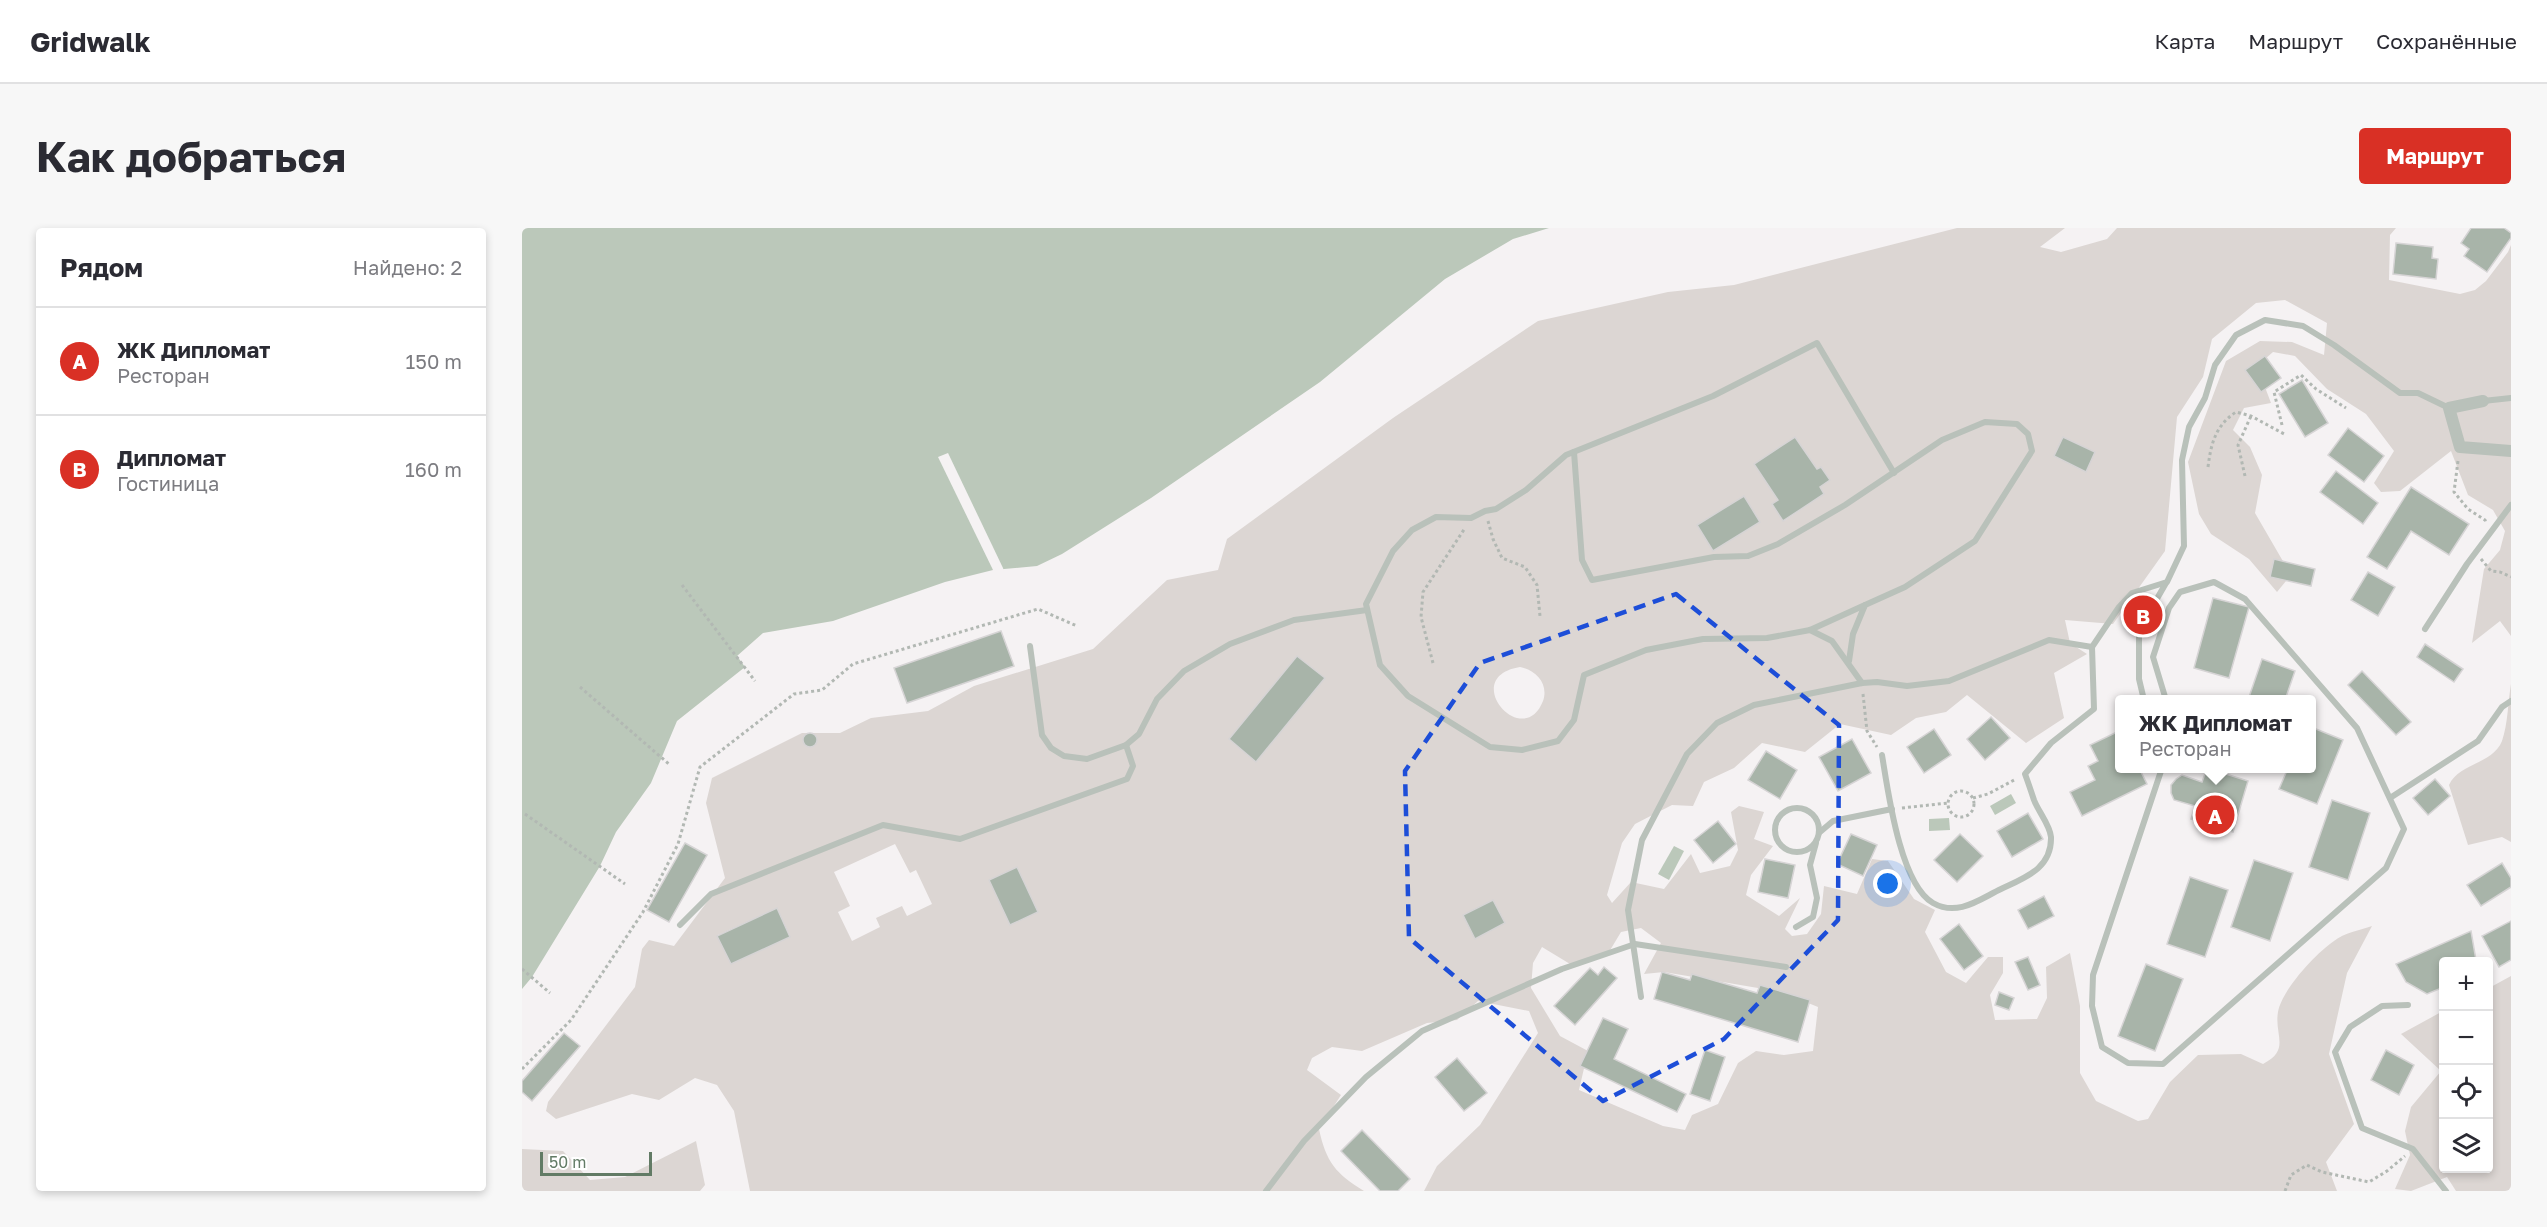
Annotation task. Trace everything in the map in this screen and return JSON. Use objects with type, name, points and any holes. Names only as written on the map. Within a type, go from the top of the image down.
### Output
[{"type":"street","points":[[2483,401],[2449,408],[2460,447],[2511,451]]},
{"type":"lane","points":[[2143,695],[2139,679],[2139,630],[2184,546],[2182,460],[2189,428],[2205,398],[2215,365],[2236,335],[2265,320],[2303,326],[2334,345],[2400,393],[2418,393],[2449,408]]},
{"type":"lane","points":[[1574,452],[1582,560],[1592,580],[1714,557],[1749,555],[1778,544],[1894,473],[1942,440],[1985,422],[2017,424],[2028,434],[2032,451],[1975,540],[1905,587],[1810,630],[1767,638],[1703,639],[1646,650],[1584,675],[1574,720],[1558,741],[1522,750],[1490,747],[1408,696],[1380,665],[1366,603],[1388,561],[1412,530],[1436,517],[1471,519],[1485,511],[1496,509],[1526,490],[1566,455],[1713,396],[1817,343],[1894,473]]},
{"type":"lane","points":[[2483,401],[2511,398]]},
{"type":"lane","points":[[2425,629],[2487,536],[2511,505]]},
{"type":"lane","points":[[1882,755],[1892,809],[1913,881],[1932,903],[1950,909],[1974,904],[2001,889],[2029,878],[2047,858],[2051,836],[2025,774],[2051,743],[2094,709],[2092,647],[2119,607],[2132,593],[2166,582]]},
{"type":"lane","points":[[2160,773],[2093,975],[2092,1006],[2102,1047],[2128,1063],[2163,1064],[2386,868],[2404,829],[2358,728],[2245,599],[2214,582],[2180,592],[2169,608],[2152,657],[2165,695]]},
{"type":"lane","points":[[1848,661],[1853,634],[1865,605]]},
{"type":"lane","points":[[1029,646],[1042,735],[1051,748],[1064,756],[1087,759],[1126,745],[1139,734],[1157,699],[1184,671],[1230,644],[1294,620],[1367,610]]},
{"type":"lane","points":[[1810,630],[1832,641],[1862,683]]},
{"type":"lane","points":[[1641,997],[1635,944],[1628,910],[1641,840],[1687,754],[1717,723],[1754,705],[1862,683],[1877,682],[1908,686],[1949,681],[2049,640],[2092,647]]},
{"type":"lane","points":[[2390,798],[2478,741],[2502,707],[2511,701]]},
{"type":"lane","points":[[680,925],[711,894],[883,825],[960,839],[1127,779],[1133,766],[1126,745]]},
{"type":"lane","points":[[1816,843],[1808,850],[1796,853],[1785,849],[1777,841],[1775,829],[1778,818],[1787,810],[1798,808],[1809,812],[1817,820],[1820,832]]},
{"type":"lane","points":[[1796,927],[1813,917],[1816,898],[1810,865],[1820,832],[1833,821],[1892,809]]},
{"type":"lane","points":[[1266,1191],[1304,1142],[1366,1077],[1422,1031],[1562,969],[1635,944],[1786,968]]},
{"type":"lane","points":[[2408,1005],[2382,1006],[2350,1027],[2335,1052],[2362,1128],[2413,1149],[2446,1191]]},
{"type":"path","points":[[2282,424],[2274,392],[2301,375],[2316,389],[2346,408]]},
{"type":"path","points":[[2208,467],[2211,443],[2224,420],[2236,412],[2251,416],[2286,435]]},
{"type":"path","points":[[2245,476],[2238,445],[2251,416]]},
{"type":"path","points":[[2460,447],[2454,492],[2468,509],[2485,520],[2487,536]]},
{"type":"path","points":[[1485,511],[1493,539],[1503,558],[1525,567],[1537,585],[1540,616]]},
{"type":"path","points":[[1433,663],[1421,617],[1423,592],[1471,519]]},
{"type":"path","points":[[2476,552],[2491,571],[2511,577]]},
{"type":"path","points":[[682,585],[755,681]]},
{"type":"path","points":[[522,1069],[571,1020],[643,912],[678,844],[700,767],[794,694],[822,690],[853,664],[1038,609],[1077,626]]},
{"type":"path","points":[[1862,683],[1867,730],[1882,755]]},
{"type":"path","points":[[580,687],[670,765]]},
{"type":"path","points":[[1972,798],[1988,794],[2025,774]]},
{"type":"path","points":[[1961,791],[1972,798],[1974,804],[1972,811],[1967,815],[1954,814],[1948,803],[1950,796],[1961,791]]},
{"type":"path","points":[[1892,809],[1948,803]]},
{"type":"path","points":[[525,814],[625,884]]},
{"type":"path","points":[[522,969],[550,993]]},
{"type":"path","points":[[2285,1191],[2291,1175],[2307,1165],[2322,1172],[2368,1182],[2387,1171],[2413,1149]]},
{"type":"highlighted area","points":[[1676,594],[1839,725],[1838,920],[1724,1039],[1603,1101],[1409,938],[1405,771],[1480,663]]},
{"type":"shaded area","points":[[522,228],[1549,228],[1513,239],[1445,279],[1320,382],[1151,498],[1062,554],[1037,566],[993,570],[945,582],[833,621],[763,633],[737,656],[745,667],[677,721],[651,783],[616,832],[600,866],[532,977],[522,989]]},
{"type":"shaded area","points":[[1957,228],[2065,228],[2040,247],[2061,252],[2107,239],[2117,228],[2396,228],[2390,235],[2389,280],[2460,294],[2475,290],[2486,281],[2511,245],[2511,636],[2500,621],[2472,643],[2484,569],[2500,550],[2505,531],[2493,510],[2468,495],[2451,451],[2400,491],[2381,492],[2374,483],[2394,451],[2366,414],[2327,389],[2295,356],[2273,352],[2257,366],[2271,403],[2244,408],[2233,430],[2250,447],[2262,475],[2255,513],[2284,563],[2286,581],[2277,592],[2249,559],[2211,534],[2199,514],[2188,462],[2226,361],[2260,341],[2292,342],[2324,355],[2327,323],[2285,300],[2256,303],[2212,339],[2203,377],[2177,417],[2165,551],[2113,624],[2065,620],[2070,643],[2087,654],[2054,673],[2064,718],[2026,743],[1967,695],[1946,712],[1916,718],[1891,735],[1840,724],[1805,752],[1762,743],[1734,768],[1704,782],[1693,806],[1672,805],[1635,824],[1622,843],[1607,895],[1612,903],[1631,882],[1664,889],[1691,854],[1700,873],[1730,866],[1738,850],[1731,812],[1739,806],[1764,812],[1754,839],[1773,846],[1751,875],[1746,895],[1779,916],[1800,898],[1785,929],[1792,936],[1807,934],[1821,914],[1824,886],[1857,894],[1872,859],[1888,861],[1914,899],[1935,910],[1925,932],[1946,972],[1966,983],[1988,957],[2003,957],[2003,973],[1990,995],[1995,1020],[2037,1019],[2047,998],[2046,967],[2070,953],[2080,1006],[2080,1073],[2096,1101],[2138,1121],[2148,1119],[2170,1082],[2198,1055],[2241,1054],[2263,1064],[2272,1059],[2277,1053],[2280,1041],[2278,1012],[2292,983],[2318,954],[2338,938],[2372,926],[2347,973],[2329,1054],[2354,1124],[2326,1162],[2337,1191],[1424,1191],[1437,1166],[1480,1125],[1538,1033],[1529,1011],[1478,1001],[1457,1020],[1427,1023],[1362,1051],[1332,1047],[1312,1058],[1307,1070],[1341,1095],[1319,1129],[1325,1150],[1339,1173],[1364,1191],[750,1191],[734,1111],[717,1085],[695,1078],[659,1100],[632,1094],[556,1119],[546,1111],[548,1102],[635,987],[642,949],[649,940],[674,946],[725,878],[706,803],[712,778],[802,733],[840,733],[871,718],[928,711],[974,686],[1093,649],[1167,580],[1218,570],[1227,539],[1393,418],[1538,321],[1668,292],[1734,285]],"holes":[[[1821,467],[1830,480],[1820,487],[1824,494],[1784,521],[1772,505]],[[1297,656],[1324,678],[1256,761],[1229,739]],[[1520,667],[1526,669],[1536,675],[1543,684],[1543,701],[1534,715],[1522,719],[1511,715],[1501,707],[1495,696],[1495,684],[1502,673]],[[895,844],[910,873],[916,870],[932,904],[907,916],[902,906],[876,918],[880,927],[852,941],[838,912],[850,906],[834,872]],[[989,880],[1037,912],[1010,925]],[[777,908],[790,936],[731,964],[718,935]],[[1641,928],[1661,943],[1644,974],[1664,972],[1781,992],[1818,1007],[1813,1051],[1784,1055],[1756,1051],[1738,1063],[1718,1104],[1692,1115],[1685,1130],[1663,1126],[1579,1090],[1588,1051],[1560,1036],[1531,988],[1533,963],[1542,947],[1575,967],[1609,952],[1621,932]]]},
{"type":"shaded area","points":[[2511,684],[2511,842],[2502,837],[2468,845],[2449,785],[2460,772],[2498,749],[2506,727]]},
{"type":"shaded area","points":[[2011,794],[2016,803],[1995,815],[1990,806]]},
{"type":"shaded area","points":[[1949,818],[1950,830],[1929,831],[1929,819]]},
{"type":"shaded area","points":[[1674,846],[1684,851],[1669,880],[1658,874]]},
{"type":"shaded area","points":[[2511,976],[2511,1191],[2456,1191],[2447,1177],[2411,1191],[2395,1189],[2410,1155],[2405,1131],[2411,1107],[2439,1073],[2439,1173],[2493,1173],[2493,986]]},
{"type":"shaded area","points":[[2439,1013],[2439,1069],[2401,1034]]},
{"type":"shaded area","points":[[696,1141],[705,1185],[700,1191],[522,1191],[522,1149],[563,1151],[590,1180],[625,1177]]},
{"type":"pier","points":[[948,453],[1004,571],[994,572],[938,457]]},
{"type":"building","points":[[2471,228],[2504,228],[2511,233],[2511,238],[2487,272],[2464,256],[2469,249],[2461,243]]},
{"type":"building","points":[[2396,243],[2433,247],[2432,258],[2438,259],[2436,279],[2393,274]]},
{"type":"building","points":[[2265,356],[2281,378],[2261,392],[2245,370]]},
{"type":"building","points":[[2302,380],[2328,423],[2305,437],[2279,394]]},
{"type":"building","points":[[2348,428],[2384,456],[2364,482],[2328,455]]},
{"type":"building","points":[[1795,437],[1817,469],[1821,467],[1830,480],[1820,487],[1824,494],[1783,521],[1772,504],[1778,500],[1754,464]]},
{"type":"building","points":[[2063,437],[2095,452],[2086,472],[2054,456]]},
{"type":"building","points":[[2336,471],[2378,503],[2363,524],[2320,492]]},
{"type":"building","points":[[2411,487],[2469,524],[2449,555],[2411,531],[2387,569],[2367,557]]},
{"type":"building","points":[[1744,496],[1760,522],[1713,551],[1697,525]]},
{"type":"building","points":[[2274,559],[2315,569],[2311,586],[2270,577]]},
{"type":"building","points":[[2368,572],[2395,587],[2378,616],[2351,600]]},
{"type":"building","points":[[2213,598],[2249,607],[2229,678],[2194,668]]},
{"type":"building","points":[[1001,631],[1014,666],[907,703],[894,668]]},
{"type":"building","points":[[2425,644],[2463,669],[2454,682],[2417,657]]},
{"type":"building","points":[[1297,656],[1325,678],[1256,762],[1229,739]]},
{"type":"building","points":[[2262,659],[2295,671],[2287,695],[2250,695]]},
{"type":"building","points":[[2362,671],[2411,722],[2396,735],[2348,685]]},
{"type":"building","points":[[1991,717],[2010,738],[1985,760],[1967,739]]},
{"type":"building","points":[[1934,729],[1951,755],[1924,773],[1907,747]]},
{"type":"building","points":[[2316,729],[2343,740],[2317,804],[2279,789],[2286,773],[2316,773]]},
{"type":"building","points":[[807,733],[813,733],[817,740],[813,747],[807,747],[803,743],[803,737]]},
{"type":"building","points":[[2115,733],[2115,773],[2142,773],[2147,784],[2082,816],[2070,792],[2095,780],[2088,766],[2098,761],[2090,745]]},
{"type":"building","points":[[1852,739],[1871,773],[1838,791],[1819,757]]},
{"type":"building","points":[[1766,751],[1797,770],[1780,799],[1748,780]]},
{"type":"building","points":[[2205,773],[2223,773],[2248,781],[2233,832],[2191,819],[2195,806],[2174,800],[2171,785],[2182,775],[2202,782]]},
{"type":"building","points":[[2435,779],[2450,796],[2428,815],[2413,798]]},
{"type":"building","points":[[2332,800],[2370,813],[2348,880],[2309,867]]},
{"type":"building","points":[[2028,813],[2043,839],[2012,857],[1997,831]]},
{"type":"building","points":[[1718,821],[1736,844],[1713,863],[1694,840]]},
{"type":"building","points":[[1851,834],[1877,845],[1863,876],[1837,864]]},
{"type":"building","points":[[1960,834],[1983,856],[1957,882],[1934,860]]},
{"type":"building","points":[[685,843],[707,855],[669,922],[647,910]]},
{"type":"building","points":[[1765,859],[1795,865],[1788,898],[1758,892]]},
{"type":"building","points":[[2254,860],[2293,873],[2270,941],[2231,927]]},
{"type":"building","points":[[2502,863],[2511,878],[2511,887],[2481,906],[2467,885]]},
{"type":"building","points":[[1017,867],[1038,912],[1010,925],[989,880]]},
{"type":"building","points":[[2190,877],[2228,890],[2205,957],[2167,944]]},
{"type":"building","points":[[2044,896],[2054,916],[2028,929],[2018,910]]},
{"type":"building","points":[[1493,900],[1505,923],[1475,939],[1463,915]]},
{"type":"building","points":[[777,908],[790,937],[731,964],[717,936]]},
{"type":"building","points":[[2511,921],[2511,960],[2499,967],[2482,936]]},
{"type":"building","points":[[1959,924],[1983,956],[1964,970],[1940,939]]},
{"type":"building","points":[[2471,931],[2475,957],[2439,957],[2439,989],[2427,994],[2406,982],[2396,964]]},
{"type":"building","points":[[2028,957],[2040,985],[2028,990],[2015,962]]},
{"type":"building","points":[[2146,964],[2183,979],[2155,1051],[2118,1036]]},
{"type":"building","points":[[1604,967],[1617,978],[1575,1025],[1554,1006],[1590,968],[1598,975]]},
{"type":"building","points":[[1662,972],[1690,980],[1692,974],[1757,993],[1760,985],[1810,1000],[1798,1042],[1654,999]]},
{"type":"building","points":[[1999,992],[2014,998],[2009,1010],[1995,1005]]},
{"type":"building","points":[[1603,1018],[1628,1029],[1614,1059],[1686,1094],[1677,1112],[1580,1066]]},
{"type":"building","points":[[564,1033],[580,1046],[532,1101],[522,1092],[522,1081]]},
{"type":"building","points":[[1705,1050],[1725,1057],[1710,1101],[1690,1094]]},
{"type":"building","points":[[2386,1050],[2414,1065],[2399,1095],[2371,1080]]},
{"type":"building","points":[[1457,1058],[1487,1093],[1464,1111],[1435,1077]]},
{"type":"building","points":[[1362,1130],[1410,1179],[1398,1191],[1380,1191],[1341,1151]]},
{"type":"place","name":"Дипломат","points":[[2143,615]]},
{"type":"place","name":"ЖК Дипломат","points":[[2215,815]]}]
